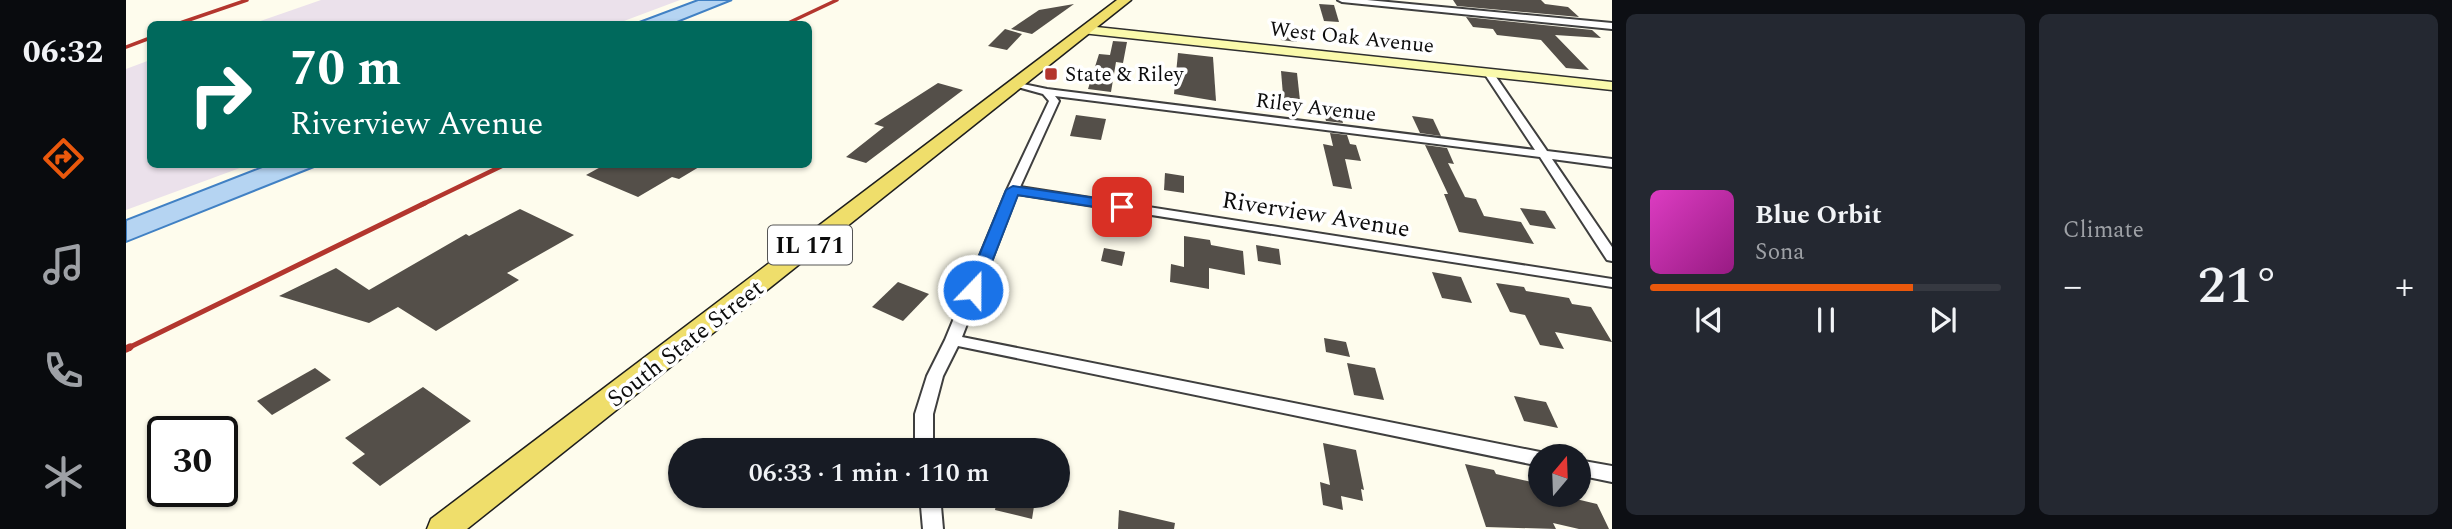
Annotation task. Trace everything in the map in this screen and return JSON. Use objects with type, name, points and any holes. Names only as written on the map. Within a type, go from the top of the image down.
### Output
[{"type":"main road","name":"South State Street","points":[[443,529],[1125,0]]},
{"type":"street","points":[[1344,0],[1612,26]]},
{"type":"street","name":"West Oak Avenue","points":[[1087,30],[1612,86]]},
{"type":"street","points":[[1489,73],[1612,257]]},
{"type":"street","name":"Riley Avenue","points":[[1017,84],[1047,92],[1612,163]]},
{"type":"street","points":[[924,438],[925,414],[935,376],[953,340],[1013,190],[1054,101],[1047,92]]},
{"type":"street","name":"Riverview Avenue","points":[[1013,190],[1612,283]]},
{"type":"street","points":[[953,340],[1528,457]]},
{"type":"street","points":[[1591,470],[1612,474]]},
{"type":"street","points":[[931,508],[933,529]]},
{"type":"shaded area","points":[[321,0],[680,0],[624,21],[261,21]]},
{"type":"shaded area","points":[[147,61],[147,168],[240,168],[126,210],[126,69]]},
{"type":"water","points":[[698,0],[732,0],[680,21],[642,21]]},
{"type":"water","points":[[260,168],[311,168],[126,242],[126,220]]},
{"type":"building","points":[[1453,0],[1541,0],[1545,4],[1568,7],[1579,17],[1457,6]]},
{"type":"building","points":[[1074,4],[1032,34],[1011,29],[1039,10]]},
{"type":"building","points":[[1319,4],[1334,5],[1339,22],[1324,21]]},
{"type":"building","points":[[1466,17],[1592,30],[1601,38],[1555,35],[1589,70],[1566,68],[1541,40],[1497,35],[1493,29],[1473,27]]},
{"type":"building","points":[[1279,26],[1294,28],[1297,42],[1281,40]]},
{"type":"building","points":[[1005,29],[1022,34],[1007,50],[988,46]]},
{"type":"building","points":[[1113,41],[1127,42],[1123,63],[1116,62],[1111,92],[1088,89],[1099,54],[1110,55]]},
{"type":"building","points":[[1178,53],[1213,57],[1216,101],[1174,94]]},
{"type":"building","points":[[1281,71],[1297,73],[1301,110],[1284,107]]},
{"type":"building","points":[[938,83],[963,90],[866,163],[846,157],[884,127],[874,124]]},
{"type":"building","points":[[1322,105],[1338,107],[1343,123],[1326,121]]},
{"type":"building","points":[[1076,115],[1106,119],[1101,140],[1070,136]]},
{"type":"building","points":[[1412,116],[1433,119],[1441,136],[1420,133]]},
{"type":"building","points":[[1330,133],[1347,135],[1350,144],[1356,145],[1361,161],[1345,159],[1352,189],[1333,186],[1323,144],[1333,146]]},
{"type":"building","points":[[1425,145],[1447,148],[1454,164],[1448,163],[1465,197],[1476,199],[1484,216],[1521,222],[1534,244],[1459,232],[1444,194],[1448,194]]},
{"type":"building","points":[[599,168],[697,168],[679,179],[672,177],[638,197],[586,175]]},
{"type":"building","points":[[1165,173],[1184,176],[1184,193],[1164,190]]},
{"type":"building","points":[[1520,208],[1545,211],[1556,229],[1530,225]]},
{"type":"building","points":[[520,209],[574,235],[507,273],[519,280],[436,331],[398,307],[369,323],[279,296],[336,268],[369,290],[466,234],[469,236]]},
{"type":"building","points":[[1184,236],[1210,240],[1211,245],[1243,251],[1245,275],[1209,268],[1209,289],[1170,282],[1171,264],[1184,267]]},
{"type":"building","points":[[1256,245],[1279,249],[1281,265],[1258,261]]},
{"type":"building","points":[[1104,248],[1125,252],[1122,266],[1101,261]]},
{"type":"building","points":[[1432,272],[1461,277],[1472,303],[1442,298]]},
{"type":"building","points":[[898,282],[929,294],[903,321],[872,307]]},
{"type":"building","points":[[1496,283],[1569,298],[1572,304],[1591,307],[1612,342],[1555,332],[1564,349],[1540,345],[1525,315],[1510,312]]},
{"type":"building","points":[[1324,338],[1346,342],[1350,357],[1326,352]]},
{"type":"building","points":[[1347,363],[1375,368],[1384,400],[1354,395]]},
{"type":"building","points":[[315,368],[331,380],[272,415],[257,401]]},
{"type":"building","points":[[423,387],[471,421],[380,486],[352,463],[365,454],[345,438]]},
{"type":"building","points":[[1514,396],[1546,402],[1558,428],[1524,421]]},
{"type":"building","points":[[1323,443],[1356,450],[1364,490],[1361,489],[1363,501],[1341,496],[1343,510],[1323,505],[1320,482],[1330,485]]},
{"type":"building","points":[[1465,464],[1528,481],[1528,508],[1591,508],[1591,503],[1597,504],[1609,529],[1579,529],[1553,523],[1556,529],[1486,527]]},
{"type":"building","points":[[995,508],[1034,508],[1032,519]]},
{"type":"building","points":[[1119,510],[1175,523],[1174,529],[1118,529]]},
{"type":"railway","points":[[186,21],[247,0]]},
{"type":"railway","points":[[792,21],[837,0]]},
{"type":"railway","points":[[126,47],[147,39]]},
{"type":"railway","points":[[421,205],[498,168]]},
{"type":"railway","points":[[130,347],[126,349],[425,203]]},
{"type":"place","name":"State & Riley","points":[[1051,74]]},
{"type":"route","points":[[973,290],[1013,190],[1122,207]]}]
